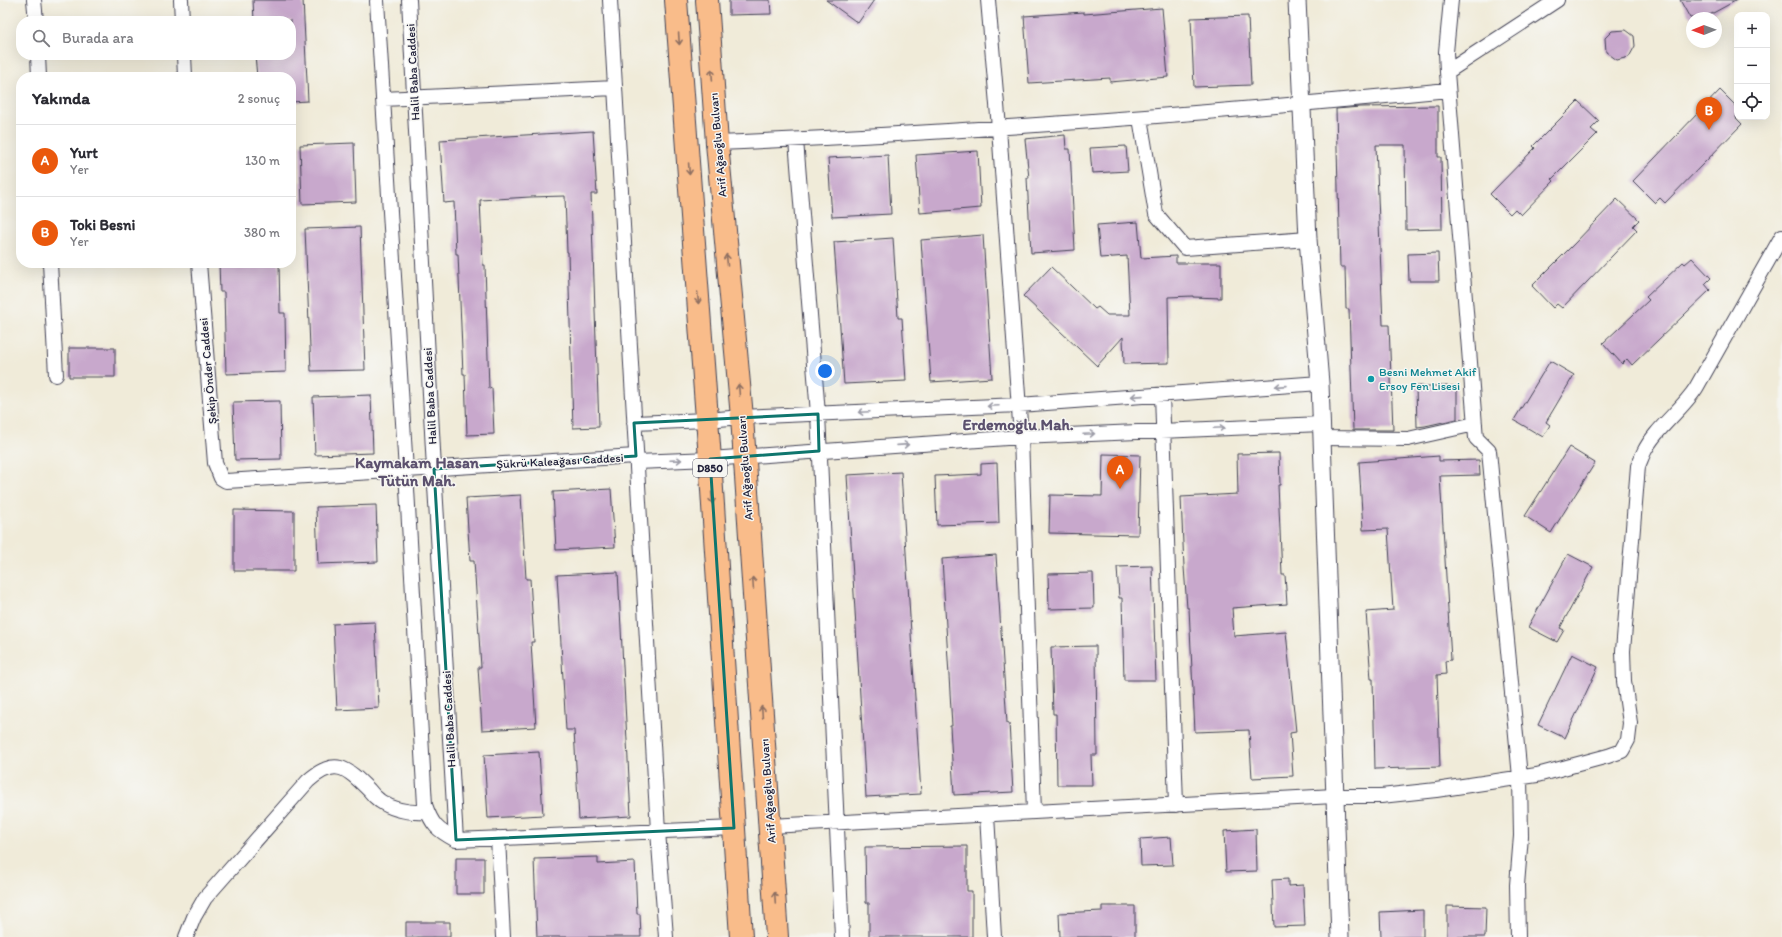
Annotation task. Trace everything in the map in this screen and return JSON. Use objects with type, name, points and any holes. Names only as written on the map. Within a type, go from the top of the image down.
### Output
[{"type":"highway","name":"D850","points":[[676,0],[710,459],[741,937]]},
{"type":"highway","name":"Arif Ağaoğlu Bulvarı","points":[[707,0],[717,143],[742,417],[777,937]]},
{"type":"street","points":[[34,0],[36,16]]},
{"type":"street","points":[[181,0],[182,16]]},
{"type":"street","points":[[381,0],[383,99],[425,805],[430,821],[440,832],[456,840],[734,828]]},
{"type":"street","name":"Halil Baba Caddesi","points":[[409,0],[434,469],[456,840]]},
{"type":"street","points":[[610,0],[658,831],[666,937]]},
{"type":"street","points":[[988,0],[999,128],[1018,404],[1022,437],[1034,812]]},
{"type":"street","points":[[1297,0],[1308,239],[1320,383],[1340,937]]},
{"type":"street","points":[[1451,0],[1446,52],[1446,72],[1476,438],[1489,451],[1520,777],[1521,836],[1517,885],[1518,937]]},
{"type":"street","points":[[1446,72],[1557,0]]},
{"type":"street","points":[[38,60],[39,72]]},
{"type":"street","points":[[184,60],[185,72]]},
{"type":"street","points":[[383,99],[615,88]]},
{"type":"street","points":[[717,143],[796,140],[1140,118],[1301,105],[1448,90]]},
{"type":"street","points":[[1140,118],[1156,214],[1185,248],[1308,239]]},
{"type":"street","points":[[796,140],[818,414],[842,937]]},
{"type":"street","points":[[770,826],[1334,796],[1389,795],[1537,775],[1622,751],[1628,740],[1630,723],[1624,681],[1623,651],[1638,466],[1644,451],[1650,442],[1688,402],[1782,236]]},
{"type":"street","points":[[50,268],[56,376]]},
{"type":"street","name":"Şekip Önder Caddesi","points":[[199,268],[215,463],[221,478]]},
{"type":"street","points":[[634,423],[1018,404],[1320,383]]},
{"type":"street","points":[[1162,394],[1176,805]]},
{"type":"street","name":"Şükrü Kaleağası Caddesi","points":[[221,478],[226,481],[406,470],[636,459],[710,459],[1022,437],[1163,431],[1321,431],[1408,438],[1475,424]]},
{"type":"street","points":[[186,937],[194,917],[214,887],[308,781],[319,771],[331,766],[342,768],[357,778],[379,801],[395,808],[417,812],[427,812]]},
{"type":"street","points":[[987,815],[994,937]]},
{"type":"street","points":[[498,838],[503,937]]},
{"type":"highlighted area","points":[[818,414],[819,451],[710,459],[734,828],[456,840],[434,469],[636,456],[634,423]]},
{"type":"building","points":[[253,0],[303,0],[308,101],[296,102],[296,72],[257,72],[255,60],[296,60],[296,16],[254,16]]},
{"type":"building","points":[[729,0],[770,0],[771,14],[729,15]]},
{"type":"building","points":[[826,0],[874,0],[858,23]]},
{"type":"building","points":[[1680,0],[1737,0],[1715,12],[1687,12]]},
{"type":"building","points":[[1162,8],[1168,77],[1110,82],[1110,78],[1029,83],[1024,16],[1084,12],[1084,14]]},
{"type":"building","points":[[1248,16],[1251,85],[1194,87],[1191,18]]},
{"type":"building","points":[[1626,30],[1634,36],[1635,46],[1629,57],[1617,60],[1606,52],[1605,38],[1612,31]]},
{"type":"building","points":[[1720,90],[1734,104],[1734,120],[1738,120],[1742,124],[1665,203],[1660,198],[1655,203],[1633,181]]},
{"type":"building","points":[[1578,101],[1599,121],[1591,129],[1597,134],[1552,179],[1554,181],[1521,215],[1515,209],[1510,214],[1490,194],[1535,148],[1533,146]]},
{"type":"building","points":[[1438,106],[1438,157],[1441,157],[1442,229],[1406,230],[1405,145],[1376,145],[1383,325],[1389,325],[1393,430],[1353,430],[1349,309],[1346,309],[1345,267],[1340,267],[1336,109],[1360,107]]},
{"type":"building","points":[[593,131],[597,194],[591,194],[599,427],[573,428],[565,196],[480,200],[483,265],[485,265],[489,389],[492,388],[494,434],[467,435],[465,374],[463,374],[458,254],[456,254],[454,202],[444,203],[440,140]]},
{"type":"building","points":[[1065,135],[1066,149],[1070,149],[1075,250],[1031,253],[1027,178],[1029,178],[1025,139]]},
{"type":"building","points":[[354,143],[356,202],[302,204],[300,145]]},
{"type":"building","points":[[1126,146],[1128,171],[1092,173],[1090,148]]},
{"type":"building","points":[[978,151],[981,208],[920,213],[916,155]]},
{"type":"building","points":[[888,155],[891,214],[832,217],[828,158]]},
{"type":"building","points":[[1617,199],[1639,220],[1633,226],[1637,230],[1562,308],[1557,304],[1553,308],[1532,286]]},
{"type":"building","points":[[1138,222],[1141,258],[1176,256],[1176,263],[1221,263],[1221,298],[1193,296],[1168,297],[1169,363],[1124,364],[1123,337],[1097,366],[1023,296],[1051,267],[1095,309],[1098,307],[1107,315],[1130,315],[1127,256],[1100,258],[1097,225]]},
{"type":"building","points":[[360,227],[365,370],[311,371],[305,229]]},
{"type":"building","points":[[983,235],[992,378],[931,382],[921,240]]},
{"type":"building","points":[[893,238],[898,318],[902,318],[906,381],[844,384],[834,242]]},
{"type":"building","points":[[1438,253],[1439,281],[1409,281],[1408,254]]},
{"type":"building","points":[[1692,258],[1711,278],[1705,284],[1710,290],[1632,365],[1627,359],[1622,364],[1603,343],[1649,300],[1646,297],[1683,262],[1685,264]]},
{"type":"building","points":[[219,268],[279,268],[280,313],[285,313],[286,372],[226,374],[224,292],[220,292]]},
{"type":"building","points":[[69,348],[115,348],[115,377],[69,377]]},
{"type":"building","points":[[1550,361],[1574,375],[1546,422],[1550,425],[1543,437],[1514,420]]},
{"type":"building","points":[[1416,386],[1457,386],[1457,419],[1417,427]]},
{"type":"building","points":[[371,395],[373,453],[315,455],[313,397]]},
{"type":"building","points":[[280,401],[281,459],[235,460],[233,402]]},
{"type":"building","points":[[1569,447],[1595,463],[1551,533],[1525,516]]},
{"type":"building","points":[[1279,453],[1280,485],[1278,485],[1282,575],[1285,575],[1287,604],[1232,608],[1234,636],[1286,632],[1296,732],[1290,733],[1293,776],[1252,778],[1249,730],[1195,732],[1189,608],[1187,608],[1184,567],[1181,497],[1238,494],[1237,454]]},
{"type":"building","points":[[1103,454],[1140,455],[1138,535],[1049,533],[1050,495],[1102,496]]},
{"type":"building","points":[[1439,456],[1439,461],[1479,460],[1480,475],[1440,476],[1451,660],[1445,661],[1446,674],[1437,675],[1440,767],[1375,769],[1373,679],[1371,679],[1366,612],[1393,610],[1388,529],[1363,530],[1359,462]]},
{"type":"building","points":[[997,463],[999,523],[937,525],[935,476],[981,474],[981,464]]},
{"type":"building","points":[[901,472],[921,794],[866,797],[847,475]]},
{"type":"building","points":[[611,489],[615,547],[556,550],[553,492]]},
{"type":"building","points":[[521,495],[526,579],[530,579],[534,642],[531,642],[536,727],[482,730],[478,667],[481,667],[474,561],[470,561],[466,498]]},
{"type":"building","points":[[376,505],[378,562],[318,564],[316,507]]},
{"type":"building","points":[[234,510],[294,511],[294,571],[234,571]]},
{"type":"building","points":[[1568,554],[1593,567],[1560,628],[1564,630],[1557,642],[1528,627]]},
{"type":"building","points":[[996,555],[1013,792],[954,795],[950,726],[952,726],[942,559]]},
{"type":"building","points":[[1152,566],[1156,680],[1124,680],[1122,598],[1119,598],[1117,567]]},
{"type":"building","points":[[618,572],[631,816],[579,819],[574,730],[566,730],[557,575]]},
{"type":"building","points":[[1093,573],[1094,608],[1049,609],[1048,574]]},
{"type":"building","points":[[375,622],[379,708],[337,710],[333,624]]},
{"type":"building","points":[[1096,646],[1097,755],[1091,755],[1092,785],[1057,785],[1056,714],[1053,714],[1051,647]]},
{"type":"building","points":[[1572,654],[1598,667],[1565,738],[1538,725]]},
{"type":"building","points":[[539,752],[543,815],[488,818],[484,755]]},
{"type":"building","points":[[1256,829],[1257,871],[1226,872],[1224,831]]},
{"type":"building","points":[[1171,837],[1173,865],[1141,866],[1140,839]]},
{"type":"building","points":[[967,846],[967,891],[972,891],[972,937],[869,937],[869,903],[866,903],[865,847]]},
{"type":"building","points":[[598,857],[598,864],[635,862],[637,914],[640,914],[641,937],[537,937],[534,859]]},
{"type":"building","points":[[456,858],[484,858],[484,894],[456,894]]},
{"type":"building","points":[[1288,879],[1288,886],[1303,885],[1305,926],[1274,927],[1272,880]]},
{"type":"building","points":[[1102,906],[1135,906],[1135,937],[1060,937],[1059,913],[1102,911]]},
{"type":"building","points":[[1447,906],[1486,907],[1485,937],[1447,937]]},
{"type":"building","points":[[1423,910],[1423,937],[1381,937],[1380,912]]},
{"type":"building","points":[[406,922],[450,922],[450,937],[406,937]]},
{"type":"place","name":"Toki Besni","points":[[1709,130]]},
{"type":"place","name":"Besni Mehmet Akif Ersoy Fen Lisesi","points":[[1371,379]]},
{"type":"place","name":"Yurt","points":[[1120,489]]},
{"type":"district","name":"Erdemoğlu Mah.","points":[[1018,424]]},
{"type":"district","name":"Kaymakam Hasan Tütün Mah.","points":[[417,471]]}]
